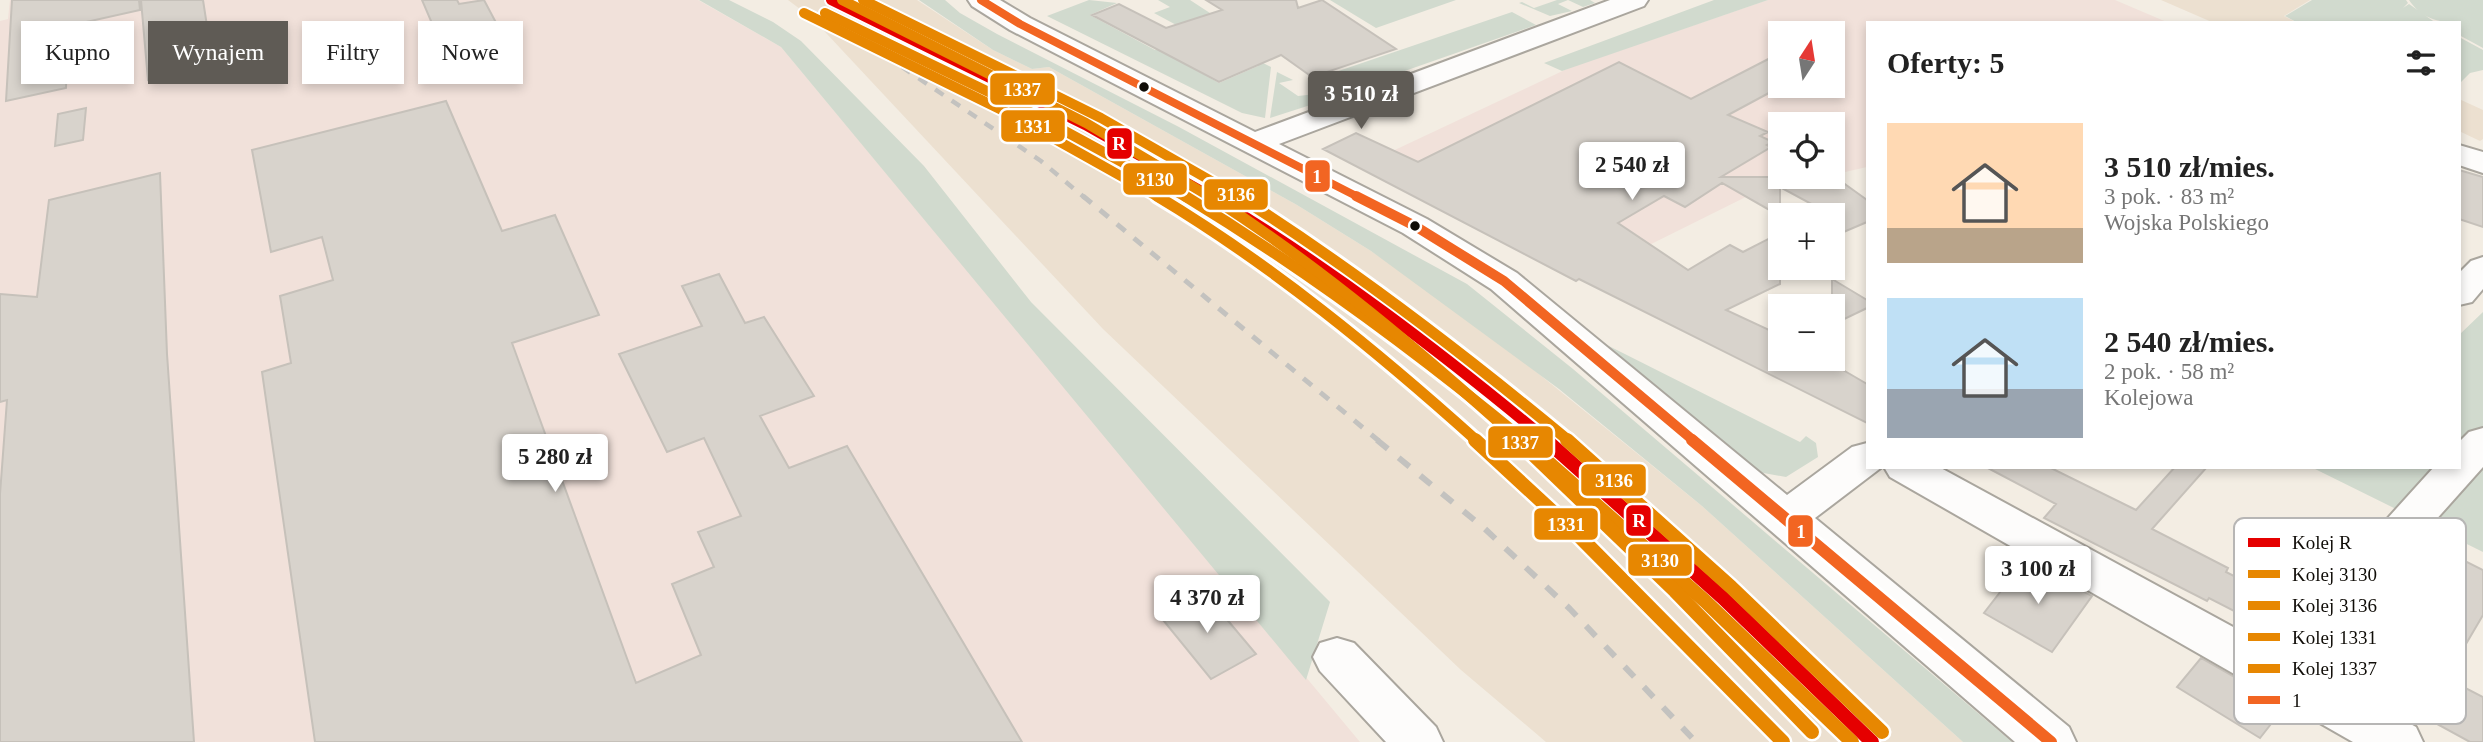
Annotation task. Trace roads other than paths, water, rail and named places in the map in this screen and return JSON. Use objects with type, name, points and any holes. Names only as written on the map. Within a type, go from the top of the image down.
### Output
[{"type":"street","points":[[981,0],[1020,24],[1440,240],[1504,281],[2051,742]]},
{"type":"street","points":[[1254,143],[1635,0]]},
{"type":"street","points":[[2461,154],[2483,163]]},
{"type":"street","points":[[2461,292],[2483,268]]},
{"type":"street","points":[[2461,465],[2483,442]]},
{"type":"street","points":[[1786,518],[1866,458]]},
{"type":"street","points":[[1909,469],[2234,650]]},
{"type":"street","points":[[2413,518],[2457,469]]},
{"type":"street","points":[[1337,657],[1418,742]]},
{"type":"street","points":[[2366,724],[2398,742]]},
{"type":"railway","points":[[902,67],[1041,161],[1085,198]]},
{"type":"railway","points":[[1083,196],[1379,441]]},
{"type":"railway","points":[[1377,440],[1484,528],[1570,609],[1696,742]]},
{"type":"rail line","name":"R","points":[[831,0],[1035,99],[1135,152],[1233,209],[1320,266],[1405,327],[1567,458],[1722,597],[1872,742]]},
{"type":"rail line","name":"1337","points":[[842,0],[1038,97],[1134,149],[1227,207],[1308,264],[1385,324],[1533,454],[1675,591],[1812,732]]},
{"type":"rail line","name":"3136","points":[[863,0],[1148,143],[1240,197],[1328,254],[1413,315],[1576,446],[1731,587],[1882,732]]},
{"type":"rail line","name":"1331","points":[[804,13],[1012,115],[1114,170],[1212,231],[1290,287],[1439,407],[1511,472],[1649,605],[1783,742]]},
{"type":"rail line","name":"3130","points":[[825,13],[1028,111],[1129,164],[1226,221],[1312,277],[1475,399],[1553,465],[1705,601],[1852,742]]}]
